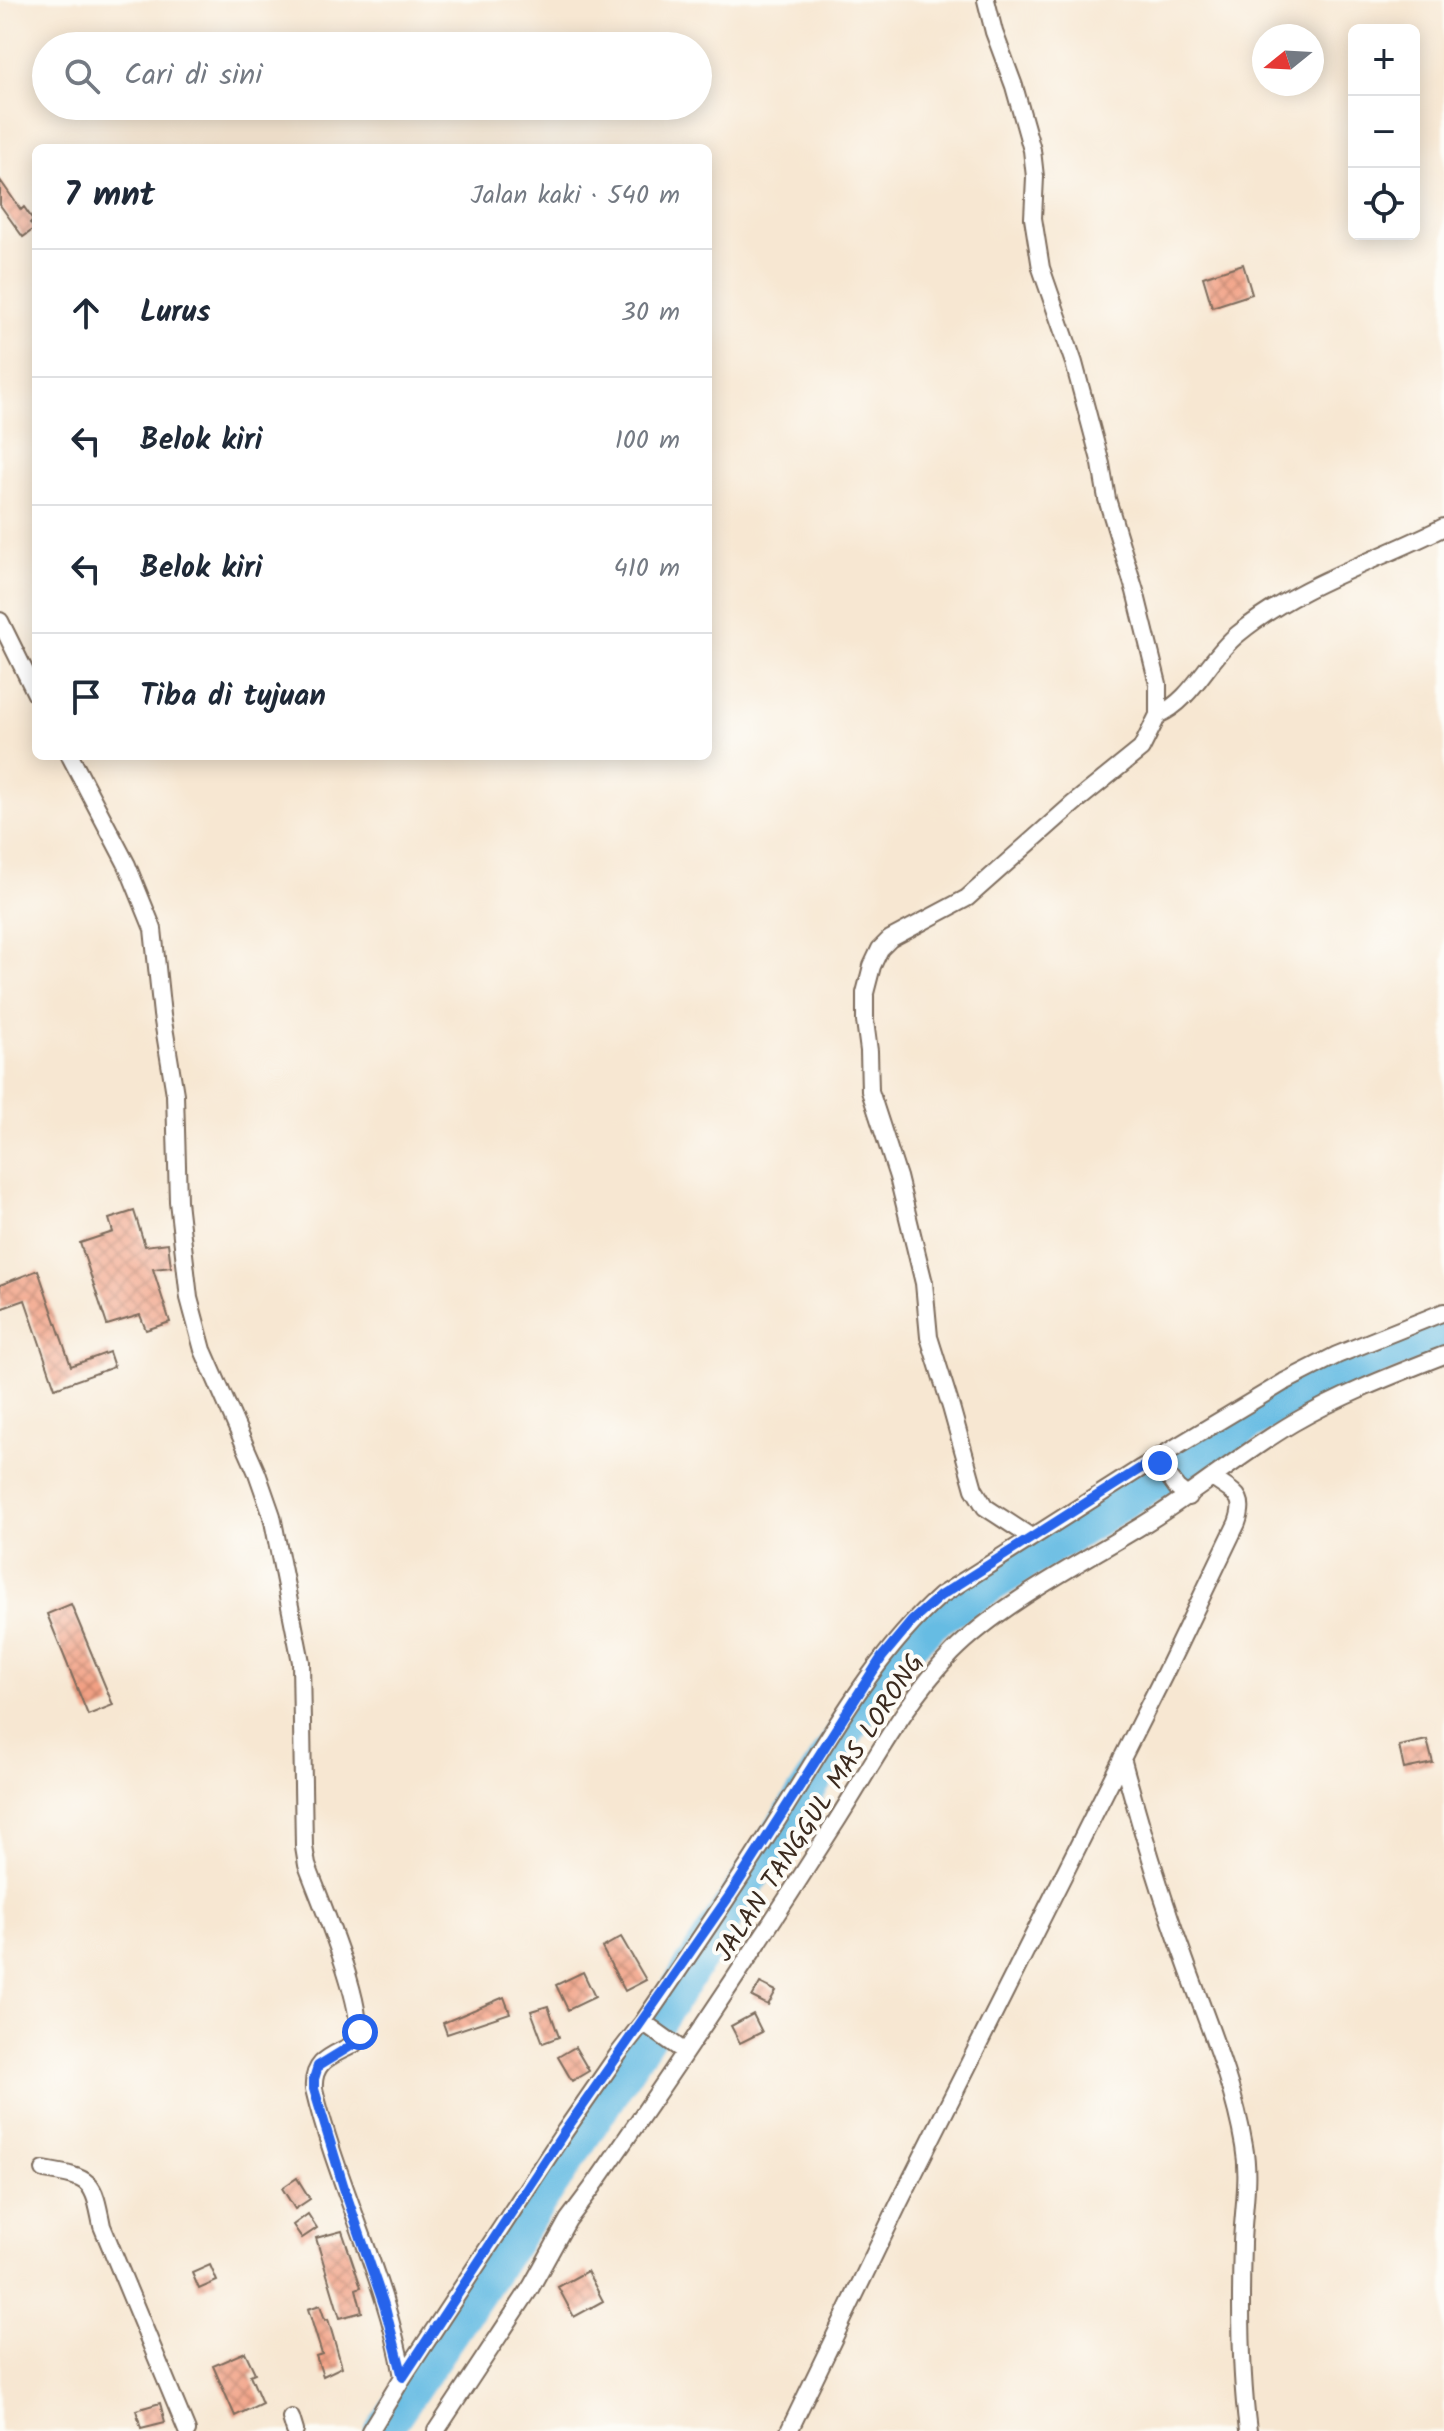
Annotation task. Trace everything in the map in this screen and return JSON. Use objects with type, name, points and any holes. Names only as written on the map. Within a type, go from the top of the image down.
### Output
[{"type":"street","points":[[986,0],[1032,150],[1035,177],[1033,218],[1041,268],[1074,363],[1101,464],[1107,499],[1135,591],[1158,684],[1158,715],[1141,749],[1073,804],[967,898],[890,939],[876,957],[865,993],[870,1091],[898,1177],[924,1283],[929,1337],[962,1451],[974,1489],[985,1507],[1031,1537]]},
{"type":"street","points":[[1158,715],[1181,702],[1223,648],[1277,606],[1314,585],[1444,527]]},
{"type":"street","points":[[0,621],[32,686]]},
{"type":"street","points":[[72,760],[127,865],[153,929],[164,1030],[175,1094],[178,1201],[189,1298],[203,1350],[257,1473],[280,1548],[303,1677],[301,1807],[304,1847],[307,1865],[352,1991],[360,2032],[354,2044],[318,2066],[314,2089],[385,2308],[403,2377]]},
{"type":"street","points":[[370,2431],[565,2131],[730,1895],[882,1657],[912,1621],[940,1596],[1031,1537],[1284,1382],[1337,1355],[1444,1312]]},
{"type":"street","name":"JALAN TANGGUL MAS LORONG","points":[[436,2431],[531,2287],[568,2220],[752,1953],[789,1891],[914,1701],[952,1652],[1015,1604],[1182,1493],[1214,1479],[1296,1422],[1365,1387],[1444,1355]]},
{"type":"street","points":[[1158,1461],[1182,1493]]},
{"type":"street","points":[[789,2431],[1241,1512],[1239,1498],[1214,1479]]},
{"type":"street","points":[[1122,1758],[1150,1857],[1224,2065],[1245,2147],[1243,2338],[1248,2431]]},
{"type":"street","points":[[643,2022],[685,2052]]},
{"type":"street","points":[[44,2170],[84,2179],[94,2190],[102,2226],[187,2431]]},
{"type":"building","points":[[0,180],[21,210],[24,207],[32,219],[32,230],[23,237],[0,205]]},
{"type":"building","points":[[1243,264],[1252,294],[1212,307],[1203,277]]},
{"type":"building","points":[[134,1211],[145,1246],[168,1243],[171,1267],[153,1269],[170,1322],[146,1330],[140,1315],[107,1325],[80,1243],[113,1232],[109,1219]]},
{"type":"building","points":[[38,1270],[71,1366],[109,1352],[114,1367],[55,1388],[25,1300],[0,1309],[0,1285]]},
{"type":"building","points":[[71,1604],[113,1705],[88,1715],[47,1614]]},
{"type":"building","points":[[1427,1740],[1433,1763],[1404,1769],[1399,1746]]},
{"type":"building","points":[[621,1937],[646,1980],[625,1991],[602,1948]]},
{"type":"building","points":[[583,1972],[595,1997],[568,2010],[556,1985]]},
{"type":"building","points":[[760,1983],[776,1991],[768,2005],[752,1997]]},
{"type":"building","points":[[504,1997],[510,2013],[447,2034],[443,2023]]},
{"type":"building","points":[[548,2006],[559,2037],[543,2043],[531,2011]]},
{"type":"building","points":[[753,2014],[762,2032],[740,2043],[731,2026]]},
{"type":"building","points":[[575,2047],[589,2071],[572,2081],[558,2057]]},
{"type":"building","points":[[297,2178],[310,2199],[295,2209],[282,2188]]},
{"type":"building","points":[[308,2214],[317,2228],[302,2238],[293,2225]]},
{"type":"building","points":[[342,2231],[361,2287],[356,2289],[362,2312],[340,2318],[316,2238]]},
{"type":"building","points":[[210,2265],[217,2281],[199,2289],[192,2273]]},
{"type":"building","points":[[587,2271],[603,2301],[574,2317],[558,2287]]},
{"type":"building","points":[[320,2305],[325,2320],[328,2319],[342,2367],[323,2376],[316,2356],[322,2354],[308,2309]]},
{"type":"building","points":[[245,2352],[255,2373],[250,2375],[262,2403],[235,2416],[213,2366]]},
{"type":"building","points":[[160,2403],[165,2422],[141,2428],[136,2410]]},
{"type":"waterway","points":[[383,2431],[562,2167],[891,1662],[933,1621],[1301,1391],[1444,1331]]},
{"type":"route","points":[[360,2032],[354,2044],[318,2066],[314,2089],[385,2308],[403,2377],[565,2131],[730,1895],[882,1657],[912,1621],[940,1596],[1141,1468],[1156,1459],[1160,1463]]}]
